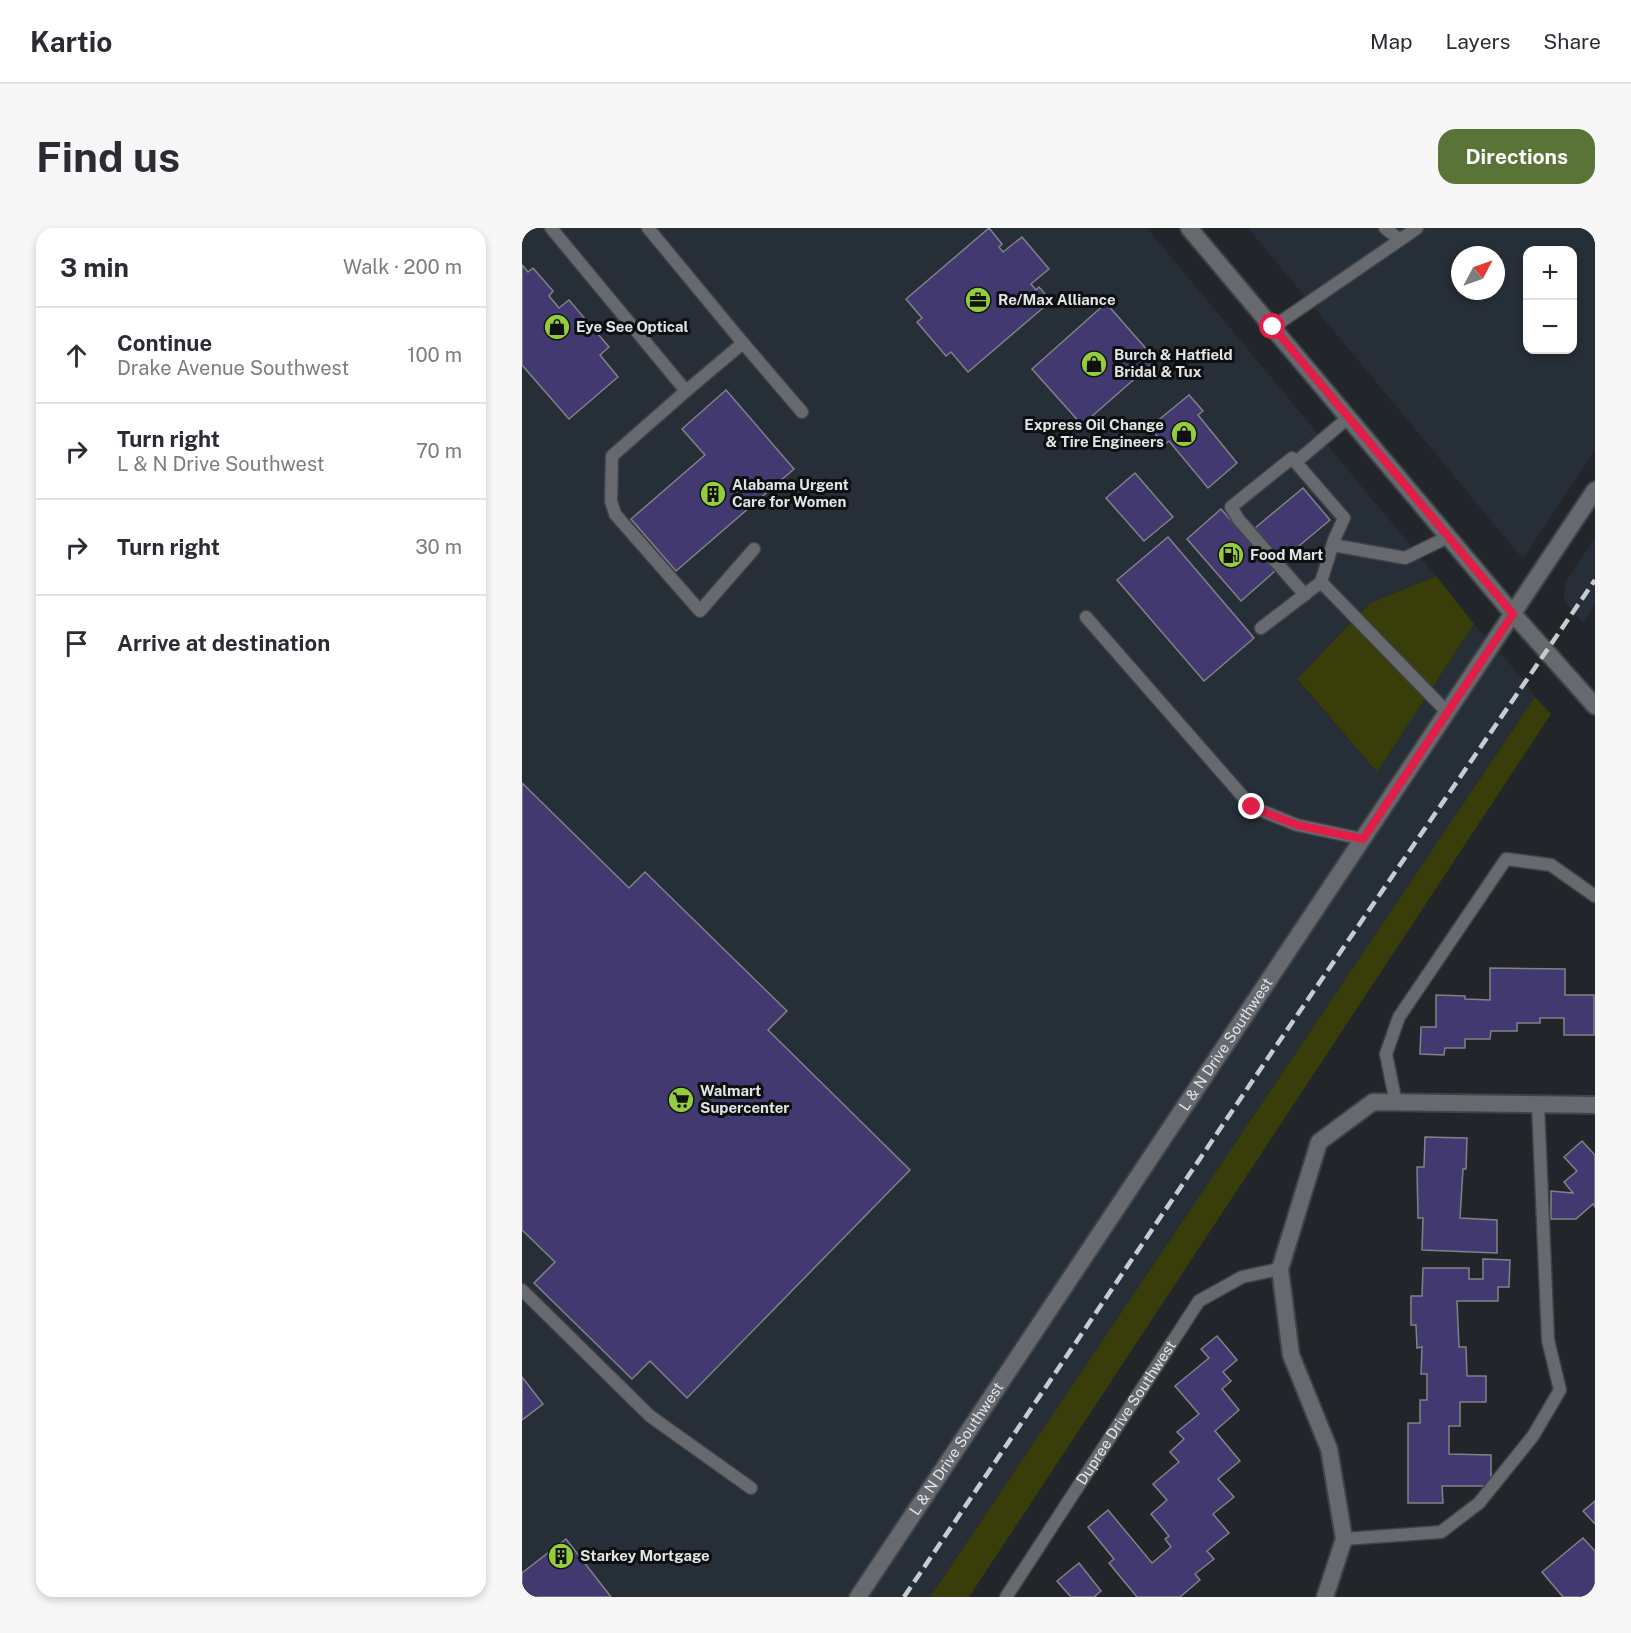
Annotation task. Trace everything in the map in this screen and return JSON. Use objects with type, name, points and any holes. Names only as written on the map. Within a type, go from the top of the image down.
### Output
[{"type":"street","points":[[1189,228],[1513,614],[1595,706]]},
{"type":"street","name":"L & N Drive Southwest","points":[[858,1597],[1595,490]]},
{"type":"street","points":[[1325,1597],[1344,1539],[1329,1449],[1291,1355],[1280,1269],[1319,1142],[1373,1102],[1595,1105]]},
{"type":"lane","points":[[551,228],[686,391]]},
{"type":"lane","points":[[648,228],[802,412]]},
{"type":"lane","points":[[1385,228],[1400,240]]},
{"type":"lane","points":[[1273,327],[1417,228]]},
{"type":"lane","points":[[743,343],[612,456],[611,501],[615,514],[700,611],[754,549]]},
{"type":"lane","points":[[1296,462],[1348,417]]},
{"type":"lane","points":[[1261,628],[1305,595],[1321,582],[1344,518],[1292,458],[1231,507],[1239,520],[1305,595]]},
{"type":"lane","points":[[1333,545],[1405,558],[1448,537]]},
{"type":"lane","points":[[1321,582],[1448,712]]},
{"type":"lane","points":[[1086,617],[1252,807],[1297,825],[1363,839]]},
{"type":"lane","points":[[1396,1102],[1386,1054],[1399,1017],[1506,859],[1551,865],[1595,896]]},
{"type":"lane","points":[[1344,1539],[1441,1532],[1479,1503],[1533,1436],[1560,1390],[1548,1340],[1538,1105]]},
{"type":"lane","name":"Dupree Drive Southwest","points":[[1006,1597],[1199,1302],[1242,1277],[1280,1269]]},
{"type":"lane","points":[[522,1290],[650,1416],[751,1488]]},
{"type":"shaded area","points":[[522,228],[1147,228],[1436,576],[1370,603],[1297,680],[1377,772],[1474,624],[1524,680],[1535,697],[930,1597],[522,1597]]},
{"type":"shaded area","points":[[1248,228],[1595,228],[1595,450],[1523,559]]},
{"type":"shaded area","points":[[1595,538],[1595,604],[1583,623],[1564,601],[1565,583]]},
{"type":"green space","points":[[1436,576],[1474,624],[1377,772],[1297,679],[1370,603]]},
{"type":"green space","points":[[1535,697],[1551,714],[969,1597],[930,1597]]},
{"type":"building","name":"Re/Max Alliance","points":[[989,228],[1002,244],[999,247],[1003,252],[1022,237],[1049,269],[1031,284],[1036,290],[1039,287],[1051,301],[968,372],[951,352],[946,356],[917,322],[922,318],[906,299]]},
{"type":"building","name":"Eye See Optical","points":[[522,265],[528,272],[533,268],[553,291],[549,296],[559,308],[569,300],[609,347],[600,355],[618,377],[569,419],[522,365]]},
{"type":"building","name":"Burch & Hatfield Bridal & Tux","points":[[1106,303],[1156,360],[1082,425],[1032,369]]},
{"type":"building","name":"Alabama Urgent Care for Women","points":[[726,390],[794,469],[676,571],[631,519],[705,455],[682,429]]},
{"type":"building","name":"Express Oil Change & Tire Engineers","points":[[1189,395],[1203,411],[1198,415],[1237,463],[1208,488],[1169,441],[1164,445],[1150,427]]},
{"type":"building","points":[[1135,473],[1173,517],[1144,541],[1106,498]]},
{"type":"building","points":[[1303,488],[1330,520],[1282,560],[1255,528]]},
{"type":"building","name":"Food Mart","points":[[1221,509],[1275,571],[1241,601],[1187,539]]},
{"type":"building","points":[[1168,537],[1254,638],[1204,681],[1117,580]]},
{"type":"building","name":"Walmart Supercenter","points":[[522,783],[629,888],[645,872],[787,1011],[768,1030],[910,1170],[687,1398],[650,1361],[632,1379],[534,1283],[555,1262],[522,1230]]},
{"type":"building","points":[[1490,968],[1565,969],[1565,995],[1594,995],[1594,1035],[1564,1035],[1564,1018],[1540,1018],[1540,1023],[1517,1023],[1517,1031],[1491,1031],[1490,1039],[1465,1039],[1465,1048],[1445,1048],[1444,1055],[1420,1054],[1421,1027],[1436,1027],[1436,995],[1490,1000]]},
{"type":"building","points":[[1425,1137],[1467,1138],[1460,1218],[1497,1220],[1497,1253],[1422,1250],[1423,1218],[1418,1218],[1417,1167],[1424,1167]]},
{"type":"building","points":[[1582,1141],[1595,1155],[1595,1207],[1593,1204],[1576,1219],[1551,1219],[1551,1191],[1573,1193],[1564,1182],[1577,1171],[1564,1157]]},
{"type":"building","points":[[1483,1259],[1510,1260],[1509,1287],[1498,1287],[1498,1301],[1457,1301],[1459,1347],[1466,1347],[1467,1376],[1486,1376],[1486,1402],[1460,1402],[1460,1426],[1449,1426],[1449,1454],[1491,1455],[1491,1486],[1442,1486],[1443,1503],[1408,1503],[1408,1423],[1420,1423],[1420,1400],[1427,1400],[1427,1374],[1421,1374],[1422,1347],[1417,1348],[1416,1325],[1411,1325],[1411,1296],[1422,1296],[1423,1268],[1469,1268],[1469,1279],[1483,1279]]},
{"type":"building","points":[[1217,1336],[1237,1360],[1223,1372],[1231,1381],[1222,1389],[1239,1410],[1215,1431],[1240,1461],[1218,1479],[1234,1497],[1213,1514],[1229,1533],[1207,1551],[1214,1559],[1195,1574],[1200,1580],[1180,1597],[1137,1597],[1109,1563],[1114,1559],[1088,1527],[1108,1510],[1152,1563],[1171,1547],[1165,1539],[1169,1536],[1151,1514],[1167,1500],[1153,1484],[1179,1462],[1170,1452],[1184,1439],[1177,1432],[1199,1414],[1175,1386],[1209,1358],[1201,1349]]},
{"type":"building","points":[[522,1377],[543,1404],[522,1420]]},
{"type":"building","points":[[1595,1501],[1595,1524],[1583,1511]]},
{"type":"building","points":[[1583,1538],[1595,1551],[1595,1597],[1563,1597],[1542,1572]]},
{"type":"building","name":"Starkey Mortgage","points":[[566,1539],[611,1597],[522,1597],[522,1573]]},
{"type":"building","points":[[1079,1563],[1101,1591],[1096,1597],[1071,1597],[1057,1581]]},
{"type":"railway","points":[[904,1597],[1274,1049],[1595,580]]},
{"type":"place","name":"Re/Max Alliance","points":[[978,300]]},
{"type":"place","name":"Eye See Optical","points":[[557,327]]},
{"type":"place","name":"Burch & Hatfield Bridal & Tux","points":[[1094,364]]},
{"type":"place","name":"Express Oil Change & Tire Engineers","points":[[1184,434]]},
{"type":"place","name":"Alabama Urgent Care for Women","points":[[713,494]]},
{"type":"place","name":"Food Mart","points":[[1231,555]]},
{"type":"place","name":"Walmart Supercenter","points":[[681,1100]]},
{"type":"place","name":"Starkey Mortgage","points":[[561,1556]]},
{"type":"route","points":[[1252,807],[1297,825],[1363,839],[1513,614],[1273,327]]}]
